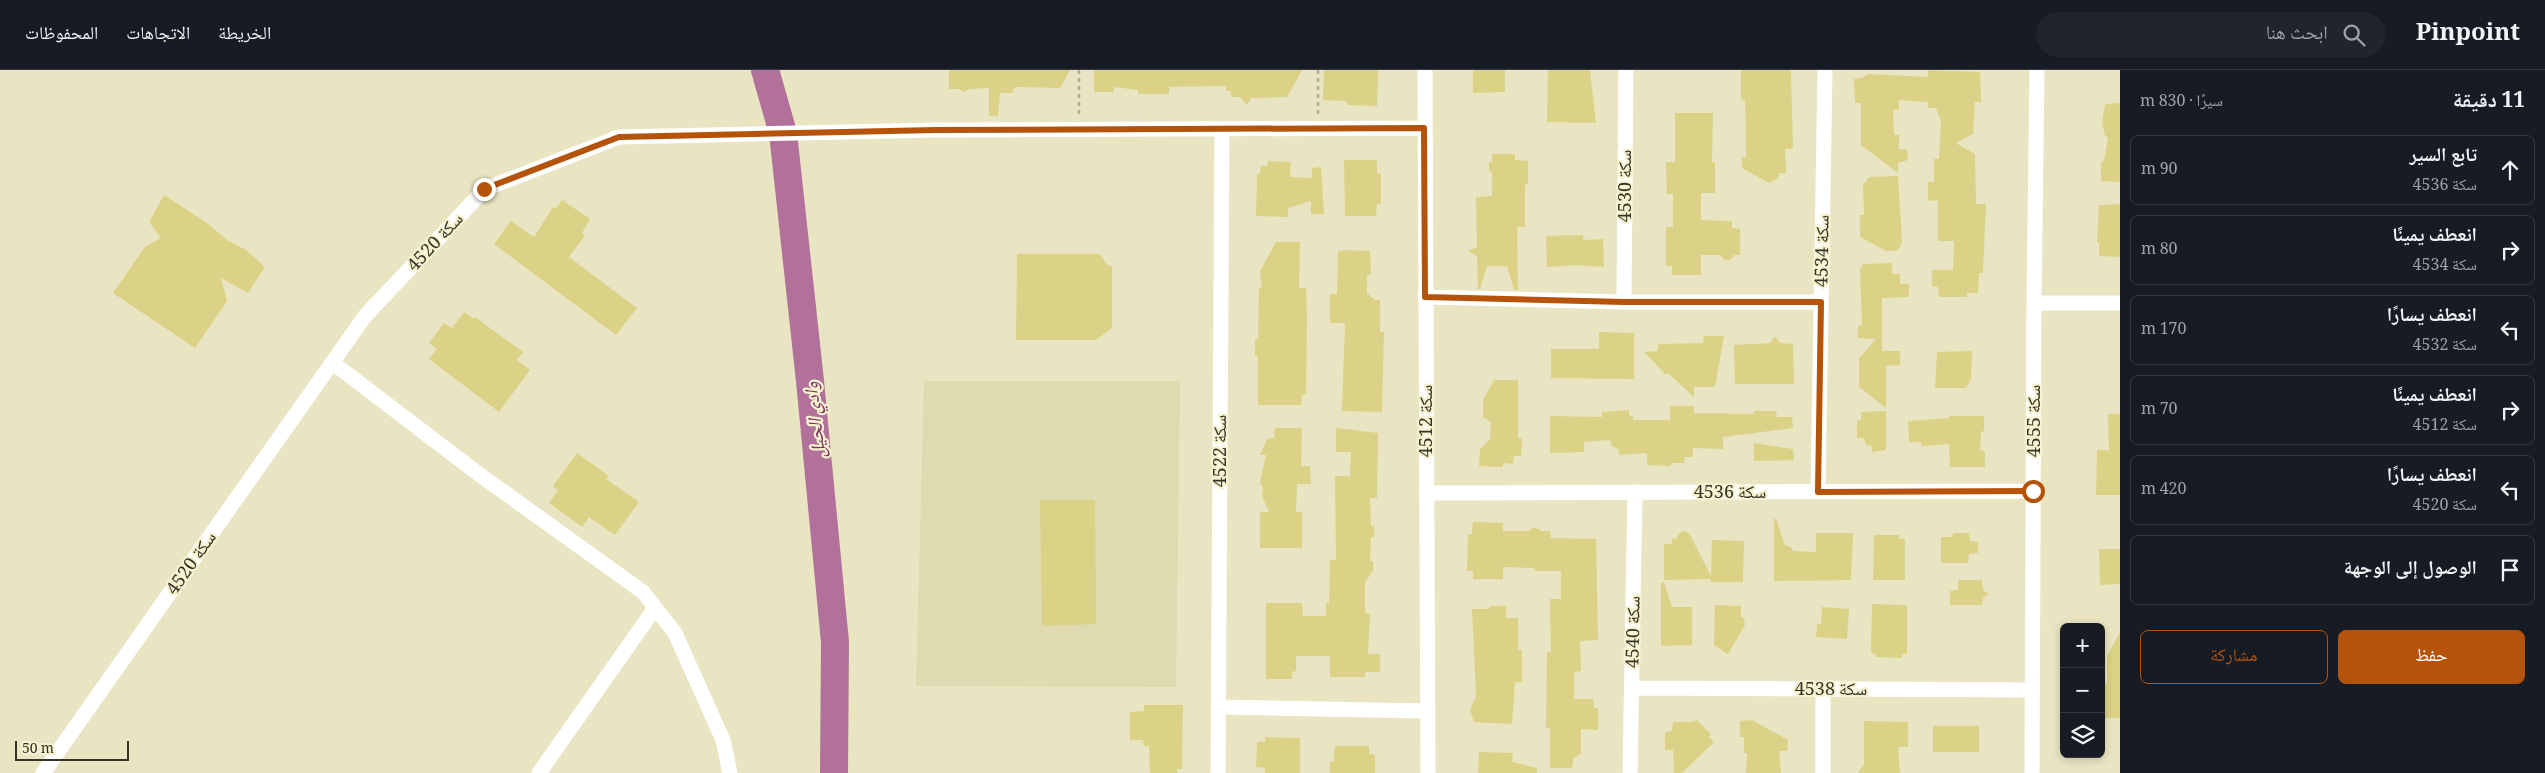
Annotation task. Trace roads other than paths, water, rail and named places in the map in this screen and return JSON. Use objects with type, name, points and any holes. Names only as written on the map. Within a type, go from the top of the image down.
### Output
[{"type":"street","name":"سكة 4512","points":[[1425,70],[1428,773]]},
{"type":"street","name":"سكة 4530","points":[[1624,302],[1626,70]]},
{"type":"street","name":"سكة 4534","points":[[1818,492],[1825,70]]},
{"type":"street","name":"سكة 4555","points":[[2032,773],[2031,690],[2037,70]]},
{"type":"street","name":"سكة 4520","points":[[43,773],[365,316],[484,189],[619,137],[936,130],[1424,128]]},
{"type":"street","name":"سكة 4522","points":[[1218,773],[1222,129]]},
{"type":"street","points":[[1425,297],[1624,302],[1821,302]]},
{"type":"street","points":[[2034,303],[2120,304]]},
{"type":"street","points":[[332,362],[480,475],[642,592],[675,632],[723,740],[730,773]]},
{"type":"street","name":"سكة 4536","points":[[1426,493],[2033,491]]},
{"type":"street","name":"سكة 4540","points":[[1630,773],[1635,492]]},
{"type":"street","points":[[539,773],[656,608]]},
{"type":"street","name":"سكة 4538","points":[[1632,688],[2031,690]]},
{"type":"street","points":[[1823,689],[1823,773]]},
{"type":"street","points":[[1218,708],[1427,711]]},
{"type":"waterway","name":"وادي الحيل","points":[[765,70],[783,133],[810,381],[835,642],[834,773]]}]
